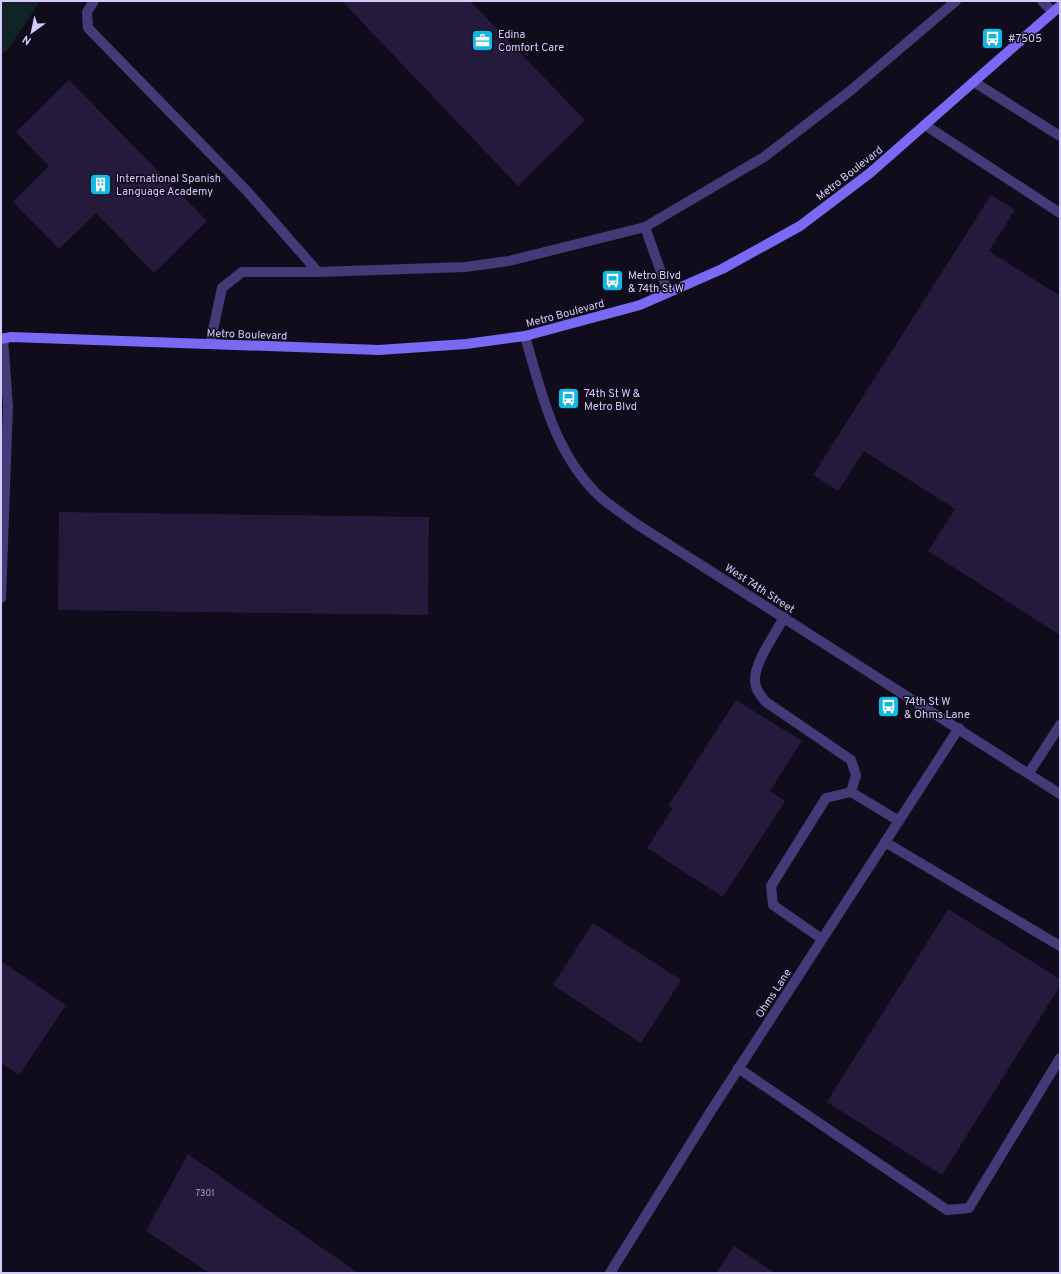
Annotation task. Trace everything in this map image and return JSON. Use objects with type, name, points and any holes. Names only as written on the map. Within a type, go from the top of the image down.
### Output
[{"type":"street","points":[[94,1],[87,12],[88,28],[246,190],[318,272]]},
{"type":"street","points":[[210,344],[222,288],[242,272],[318,272],[465,267],[509,261],[645,228],[764,157],[850,91],[956,1]]},
{"type":"street","points":[[1042,1],[1057,9]]},
{"type":"street","name":"Metro Boulevard","points":[[2,339],[11,337],[379,350],[466,344],[525,336],[640,305],[722,269],[800,226],[870,173],[1057,9]]},
{"type":"street","points":[[974,82],[1060,136]]},
{"type":"street","points":[[925,125],[1060,213]]},
{"type":"street","points":[[645,228],[668,292]]},
{"type":"street","name":"West 74th Street","points":[[525,336],[547,413],[555,432],[573,464],[598,495],[635,523],[959,728],[1060,794]]},
{"type":"street","points":[[1,598],[8,406],[2,339]]},
{"type":"street","points":[[784,618],[758,664],[755,679],[757,691],[766,702],[851,760],[856,775],[851,792]]},
{"type":"street","points":[[1029,773],[1060,725]]},
{"type":"street","name":"Ohms Lane","points":[[610,1273],[624,1248],[738,1068],[959,728]]},
{"type":"street","points":[[822,939],[773,905],[771,886],[826,798],[851,792],[899,822]]},
{"type":"street","points":[[885,842],[1060,946]]},
{"type":"street","points":[[738,1068],[947,1210],[969,1208],[1060,1058]]},
{"type":"green space","points":[[1,1],[40,1],[7,51],[1,54]]},
{"type":"building","points":[[342,1],[470,1],[585,120],[518,186]]},
{"type":"building","name":"International Spanish Language Academy","points":[[69,80],[207,221],[154,273],[96,213],[59,249],[13,202],[49,166],[16,132]]},
{"type":"building","points":[[991,195],[1015,210],[989,251],[1060,296],[1060,635],[928,551],[955,509],[864,451],[838,491],[813,475]]},
{"type":"building","points":[[59,512],[429,517],[428,615],[58,610]]},
{"type":"building","points":[[736,700],[802,741],[770,791],[785,801],[723,897],[647,848],[673,808],[668,806]]},
{"type":"building","points":[[948,909],[1060,979],[1060,986],[942,1175],[827,1102]]},
{"type":"building","points":[[593,923],[681,980],[641,1043],[553,985]]},
{"type":"building","points":[[1,961],[66,1005],[19,1075],[1,1063]]},
{"type":"building","points":[[188,1154],[358,1273],[209,1273],[146,1231]]},
{"type":"building","points":[[734,1246],[775,1273],[716,1273]]},
{"type":"place","name":"#7505","points":[[992,38]]},
{"type":"place","name":"Edina Comfort Care","points":[[482,40]]},
{"type":"place","name":"International Spanish Language Academy","points":[[101,184]]},
{"type":"place","name":"Metro Blvd & 74th St W","points":[[612,281]]},
{"type":"place","name":"74th St W & Metro Blvd","points":[[568,399]]},
{"type":"place","name":"74th St W & Ohms Lane","points":[[889,707]]}]
